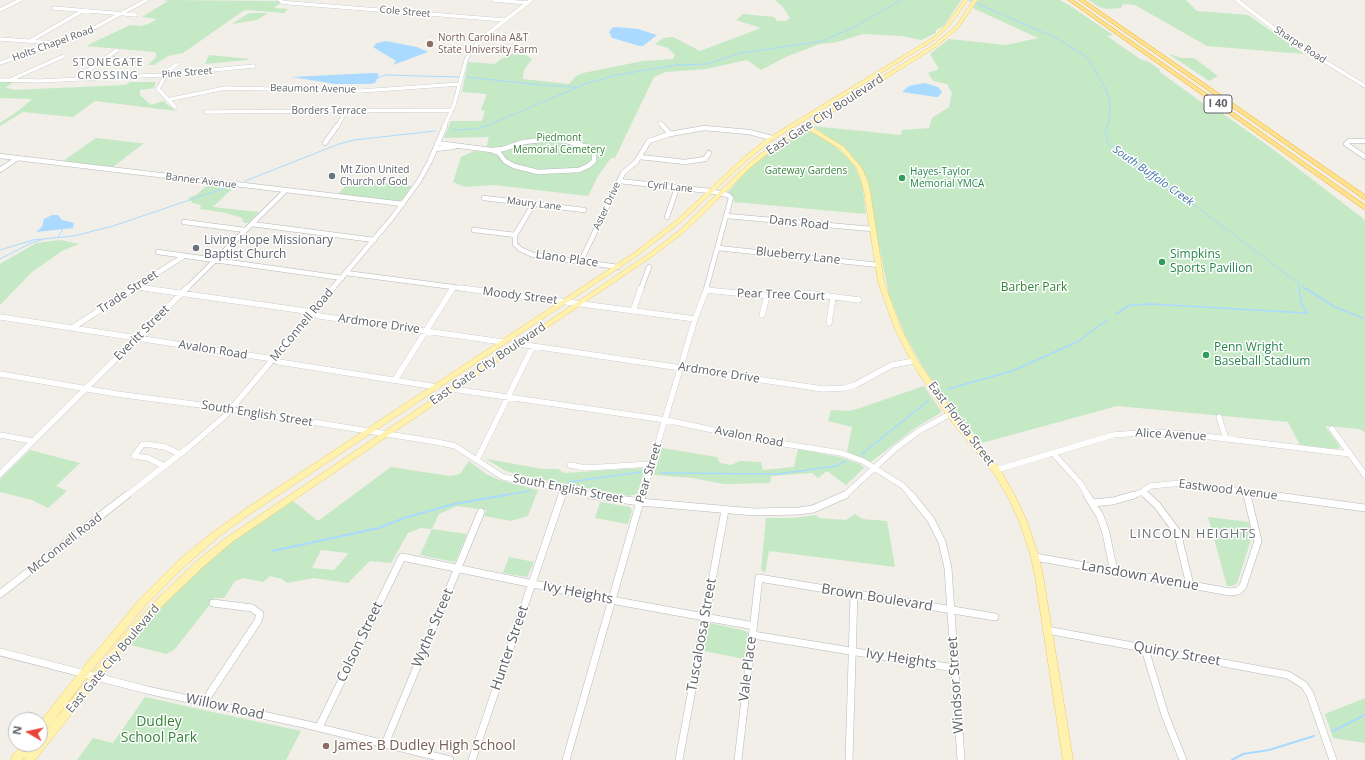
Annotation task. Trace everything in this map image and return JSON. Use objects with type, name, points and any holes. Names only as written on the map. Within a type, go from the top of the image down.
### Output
[{"type":"highway","name":"I 40","points":[[1070,0],[1365,208]]},
{"type":"highway","name":"I 40","points":[[1081,0],[1365,198]]},
{"type":"main road","name":"East Gate City Boulevard","points":[[29,760],[129,635],[159,603],[202,562],[229,540],[652,254],[682,231],[744,171],[774,146],[805,125],[936,45],[954,30],[974,0]]},
{"type":"main road","name":"East Gate City Boulevard","points":[[48,720],[84,673],[142,603],[194,553],[250,510],[618,266],[680,220],[710,191],[770,139],[922,47],[945,28],[965,2]]},
{"type":"main road","points":[[945,28],[954,30]]},
{"type":"main road","name":"East Florida Street","points":[[797,122],[805,125],[838,146],[858,167],[866,189],[878,264],[888,303],[914,361],[950,414],[996,470],[1023,521],[1035,557],[1068,760]]},
{"type":"main road","points":[[744,171],[742,170],[742,166],[770,139]]},
{"type":"main road","points":[[579,303],[577,297],[595,282]]},
{"type":"main road","points":[[546,325],[552,318],[567,308],[567,304],[563,302]]},
{"type":"main road","points":[[384,434],[384,426],[388,421],[414,402]]},
{"type":"main road","points":[[336,467],[368,441],[371,436],[368,432]]},
{"type":"main road","points":[[16,760],[22,752]]},
{"type":"street","points":[[0,10],[20,0]]},
{"type":"street","name":"Holts Chapel Road","points":[[0,63],[57,44],[92,30],[146,0]]},
{"type":"street","points":[[494,0],[528,3]]},
{"type":"street","name":"McConnell Road","points":[[0,594],[211,430],[231,409],[374,240],[403,204],[422,177],[452,110],[466,60],[472,48],[481,39],[531,0]]},
{"type":"street","name":"Sharpe Road","points":[[1237,0],[1285,37],[1365,86]]},
{"type":"street","name":"Cole Street","points":[[280,1],[505,20]]},
{"type":"street","points":[[54,8],[136,15]]},
{"type":"street","points":[[30,41],[84,10]]},
{"type":"street","points":[[0,39],[57,44]]},
{"type":"street","points":[[76,79],[117,50]]},
{"type":"street","points":[[11,80],[64,56]]},
{"type":"street","points":[[104,58],[134,60]]},
{"type":"street","points":[[0,59],[9,60]]},
{"type":"street","points":[[175,107],[158,89],[168,71],[177,64]]},
{"type":"street","name":"Pine Street","points":[[0,80],[40,81],[165,75],[254,66]]},
{"type":"street","name":"Beaumont Avenue","points":[[167,100],[225,88],[361,91],[460,84]]},
{"type":"street","name":"Borders Terrace","points":[[206,112],[452,110]]},
{"type":"street","points":[[324,143],[333,134],[346,111]]},
{"type":"street","points":[[660,123],[670,134]]},
{"type":"street","name":"Aster Drive","points":[[581,261],[623,173],[636,162],[649,141],[670,134],[704,128],[749,132],[770,139]]},
{"type":"street","points":[[437,143],[491,150],[503,149],[524,142],[550,139],[563,140],[587,147],[594,153],[594,161],[588,166],[579,170],[538,172],[514,166],[505,161],[499,153],[491,150]]},
{"type":"street","points":[[1365,140],[1349,141],[1346,144],[1365,157]]},
{"type":"street","points":[[435,149],[458,146]]},
{"type":"street","points":[[640,157],[685,162],[706,159],[710,153]]},
{"type":"street","name":"Banner Avenue","points":[[0,156],[403,204]]},
{"type":"street","points":[[0,170],[18,158]]},
{"type":"street","name":"Cyril Lane","points":[[619,181],[721,193]]},
{"type":"street","points":[[667,218],[678,188]]},
{"type":"street","name":"Everitt Street","points":[[0,474],[284,191]]},
{"type":"street","name":"Pear Street","points":[[566,760],[611,600],[695,319],[706,290],[732,198],[721,193]]},
{"type":"street","name":"Maury Lane","points":[[484,198],[584,210]]},
{"type":"street","points":[[474,230],[515,235],[533,205]]},
{"type":"street","name":"Dans Road","points":[[727,216],[872,229]]},
{"type":"street","points":[[184,222],[245,230]]},
{"type":"street","points":[[252,224],[374,240]]},
{"type":"street","name":"Llano Place","points":[[515,235],[515,244],[526,253],[618,266]]},
{"type":"street","name":"Blueberry Lane","points":[[718,248],[878,264]]},
{"type":"street","points":[[158,252],[342,278]]},
{"type":"street","name":"Trade Street","points":[[72,328],[184,256]]},
{"type":"street","points":[[633,311],[649,267]]},
{"type":"street","name":"Moody Street","points":[[346,273],[695,319]]},
{"type":"street","name":"Ardmore Drive","points":[[136,287],[312,313],[319,316],[503,342]]},
{"type":"street","points":[[395,380],[454,287]]},
{"type":"street","name":"Pear Tree Court","points":[[706,290],[767,296],[804,293],[859,300]]},
{"type":"street","points":[[762,315],[767,296]]},
{"type":"street","name":"Pear Tree Court","points":[[829,323],[832,297]]},
{"type":"street","name":"Avalon Road","points":[[0,317],[267,358],[279,362],[436,386]]},
{"type":"street","name":"Ardmore Drive","points":[[519,344],[681,367],[810,388],[834,389],[855,385],[892,365],[914,361]]},
{"type":"street","points":[[477,460],[533,346]]},
{"type":"street","name":"South English Street","points":[[0,374],[87,389],[231,409],[455,446],[492,471],[503,476],[564,490],[640,502],[725,510],[789,512],[813,509],[844,496],[897,447],[919,431],[950,414]]},
{"type":"street","name":"Avalon Road","points":[[452,389],[666,420],[760,440],[840,454],[863,461],[903,486],[917,501],[931,520],[942,542],[948,568],[950,610]]},
{"type":"street","points":[[1219,417],[1226,439]]},
{"type":"street","points":[[1332,429],[1365,475]]},
{"type":"street","name":"Alice Avenue","points":[[996,470],[1113,435],[1131,433],[1180,434],[1350,454]]},
{"type":"street","points":[[0,435],[33,441]]},
{"type":"street","points":[[164,466],[148,458],[134,456],[142,445],[146,444],[165,447],[180,454]]},
{"type":"street","points":[[1053,453],[1080,483],[1100,516],[1106,533],[1114,572]]},
{"type":"street","points":[[570,465],[585,468],[652,464]]},
{"type":"street","name":"Eastwood Avenue","points":[[1093,503],[1113,501],[1142,492],[1150,486],[1182,484],[1365,508]]},
{"type":"street","name":"Hunter Street","points":[[472,760],[564,490]]},
{"type":"street","points":[[1142,492],[1157,505],[1177,532],[1190,585]]},
{"type":"street","name":"Lansdown Avenue","points":[[1035,557],[1230,592],[1238,591],[1243,586],[1258,541],[1246,492]]},
{"type":"street","name":"Tuscaloosa Street","points":[[679,760],[725,510]]},
{"type":"street","name":"Wythe Street","points":[[385,744],[481,512]]},
{"type":"street","name":"Ivy Heights","points":[[402,557],[611,600],[754,626]]},
{"type":"street","name":"Colson Street","points":[[319,727],[402,557]]},
{"type":"street","name":"Brown Boulevard","points":[[760,578],[995,617]]},
{"type":"street","name":"Vale Place","points":[[738,760],[760,578]]},
{"type":"street","points":[[849,760],[854,594]]},
{"type":"street","points":[[204,702],[258,621],[260,614],[252,608],[212,603]]},
{"type":"street","name":"Windsor Street","points":[[950,610],[961,760]]},
{"type":"street","name":"Quincy Street","points":[[1047,630],[1279,672],[1296,678],[1304,685],[1314,702],[1333,760]]},
{"type":"street","name":"Ivy Heights","points":[[753,635],[954,668]]},
{"type":"street","points":[[1145,648],[1165,716],[1183,760]]},
{"type":"street","name":"Willow Road","points":[[0,652],[146,690],[319,727],[450,760]]},
{"type":"green space","points":[[161,0],[278,1],[281,3],[274,8],[288,9],[284,13],[243,11],[183,53],[168,56],[154,65],[148,65],[157,56],[155,52],[86,46],[130,25],[141,26],[157,19],[142,17],[168,1]]},
{"type":"green space","name":"Piedmont Memorial Cemetery","points":[[775,0],[961,0],[944,26],[936,30],[936,33],[921,40],[902,36],[863,34],[837,42],[820,44],[788,56],[761,70],[747,60],[706,69],[666,72],[654,77],[615,158],[611,158],[598,176],[588,196],[494,185],[465,187],[453,182],[461,157],[474,151],[485,152],[489,137],[444,138],[451,121],[482,121],[485,111],[481,110],[487,94],[462,92],[468,62],[495,64],[501,59],[512,54],[526,55],[532,59],[524,70],[523,79],[569,84],[576,76],[583,73],[643,61],[673,59],[675,55],[668,48],[655,44],[664,38],[673,37],[700,51],[761,28],[736,20],[743,14],[774,17],[777,21],[786,21],[790,18],[783,7]]},
{"type":"green space","name":"Barber Park","points":[[978,0],[1059,0],[1069,5],[1113,35],[1107,36],[1140,59],[1149,62],[1159,69],[1160,72],[1204,104],[1219,111],[1274,150],[1365,220],[1365,432],[1359,429],[1325,426],[1340,447],[1337,449],[1300,445],[1288,422],[1117,406],[982,443],[949,405],[921,364],[905,335],[889,295],[877,236],[869,185],[862,169],[842,146],[812,126],[901,135],[902,130],[929,128],[932,118],[949,107],[952,93],[947,84],[933,81],[928,73],[939,69],[930,54],[949,39],[1006,45],[1038,38],[973,8]]},
{"type":"green space","points":[[1089,0],[1186,0],[1197,11],[1248,15],[1304,54],[1207,46],[1135,5],[1123,4],[1121,8],[1107,9],[1099,7]]},
{"type":"green space","points":[[249,13],[268,13],[257,20],[232,24]]},
{"type":"green space","points":[[1167,53],[1181,58],[1194,58],[1218,76],[1209,81]]},
{"type":"green space","points":[[209,55],[250,59],[205,64]]},
{"type":"green space","points":[[0,81],[15,81],[5,88],[13,89],[12,90],[125,85],[130,82],[156,82],[154,88],[140,90],[140,95],[151,105],[163,101],[176,111],[95,101],[73,117],[23,112],[0,126],[0,123],[32,99],[0,98]]},
{"type":"green space","name":"Gateway Gardens","points":[[802,130],[808,130],[831,143],[849,159],[855,167],[862,184],[866,214],[734,202],[734,197],[727,193],[750,167],[778,145]]},
{"type":"green space","points":[[96,138],[144,143],[113,167],[63,161]]},
{"type":"green space","points":[[351,180],[412,186],[402,200],[398,201],[338,194]]},
{"type":"green space","points":[[210,183],[234,187],[213,207],[259,212],[248,223],[244,223],[242,218],[226,213],[200,209],[201,205],[193,203],[188,198],[196,195]]},
{"type":"green space","points":[[60,240],[79,244],[62,251],[32,272],[0,305],[0,264],[36,243]]},
{"type":"green space","points":[[924,386],[941,411],[940,413],[915,428],[871,462],[847,452],[852,427],[828,421],[831,410],[850,411]]},
{"type":"green space","points":[[662,448],[717,457],[720,463],[731,465],[740,461],[761,462],[763,470],[794,467],[798,449],[840,457],[860,464],[864,468],[846,485],[827,471],[818,478],[812,473],[771,476],[770,483],[724,484],[693,478],[654,475]]},
{"type":"green space","points":[[30,450],[80,463],[56,486],[67,491],[48,508],[32,500],[0,492],[0,479]]},
{"type":"green space","points":[[486,459],[543,469],[558,469],[564,473],[642,468],[644,472],[637,494],[628,496],[515,474],[504,470]]},
{"type":"green space","points":[[469,461],[486,474],[500,480],[538,490],[528,516],[511,521],[484,516],[487,510],[457,506],[439,514],[432,529],[421,528],[408,533],[391,563],[370,561],[348,583],[314,578],[287,583],[282,579],[270,576],[263,582],[244,578],[235,581],[224,598],[214,598],[174,650],[166,654],[127,644],[147,620],[206,564],[235,539],[293,501],[318,521],[391,467],[450,476],[460,474]],"holes":[[[321,550],[348,554],[334,570],[312,568]]]},
{"type":"green space","points":[[600,502],[630,507],[632,511],[628,524],[595,518]]},
{"type":"green space","points":[[855,514],[862,519],[887,521],[895,567],[769,551],[765,573],[761,570],[766,518],[794,518],[816,515],[819,518],[846,520]]},
{"type":"green space","points":[[1208,517],[1249,522],[1251,535],[1250,543],[1237,583],[1233,586],[1227,586]]},
{"type":"green space","points":[[432,529],[467,534],[454,562],[420,555]]},
{"type":"green space","points":[[509,557],[534,562],[527,577],[503,573]]},
{"type":"green space","points":[[710,623],[746,631],[748,633],[744,659],[704,651],[708,624]]},
{"type":"green space","name":"Dudley School Park","points":[[145,697],[301,731],[286,760],[77,760],[93,738],[113,743]]},
{"type":"green space","points":[[1365,698],[1365,743],[1333,738],[1325,714]]},
{"type":"water","points":[[615,27],[638,29],[657,35],[643,46],[640,46],[612,38],[609,32]]},
{"type":"water","points":[[386,41],[417,47],[428,52],[393,65],[396,61],[373,47],[377,43]]},
{"type":"water","points":[[377,73],[379,75],[375,83],[370,84],[335,84],[292,77]]},
{"type":"water","points":[[925,83],[938,87],[942,92],[938,97],[936,97],[902,92],[909,86]]},
{"type":"water","points":[[52,215],[58,215],[62,220],[74,223],[73,228],[36,232],[42,227],[44,219]]},
{"type":"waterway","points":[[452,130],[476,129],[486,126],[585,84],[617,75],[676,65],[707,64],[741,53],[823,41],[856,26],[901,0]]},
{"type":"waterway","name":"South Buffalo Creek","points":[[969,0],[1056,38],[1084,55],[1090,62],[1107,91],[1110,103],[1109,121],[1105,133],[1109,145],[1115,152],[1193,204],[1306,289]]},
{"type":"waterway","points":[[378,78],[385,75],[459,77]]},
{"type":"waterway","points":[[466,77],[540,85],[576,87]]},
{"type":"waterway","points":[[245,181],[339,144],[354,140],[435,131]]},
{"type":"waterway","points":[[0,250],[33,240],[74,236],[113,226],[228,187]]},
{"type":"waterway","points":[[58,237],[63,229]]},
{"type":"waterway","points":[[0,259],[31,243],[41,240]]},
{"type":"waterway","name":"South Buffalo Creek","points":[[1298,285],[1299,289]]},
{"type":"waterway","points":[[1116,314],[1130,305],[1150,304],[1307,313],[1301,303],[1299,288]]},
{"type":"waterway","name":"South Buffalo Creek","points":[[1305,288],[1333,306],[1365,319]]},
{"type":"waterway","points":[[948,389],[1012,371],[1077,342],[1107,320]]},
{"type":"waterway","points":[[862,454],[928,401]]},
{"type":"waterway","points":[[661,473],[778,474],[836,466],[846,461]]},
{"type":"waterway","points":[[569,482],[641,472]]},
{"type":"waterway","points":[[500,496],[529,491]]},
{"type":"waterway","points":[[272,551],[379,528],[404,518],[454,504],[506,495]]},
{"type":"waterway","points":[[1333,731],[1365,715]]},
{"type":"waterway","points":[[1232,760],[1243,754],[1269,750],[1314,736]]},
{"type":"place","name":"North Carolina A&T State University Farm","points":[[430,44]]},
{"type":"place","name":"Mt Zion United Church of God","points":[[332,176]]},
{"type":"place","name":"Hayes-Taylor Memorial YMCA","points":[[902,178]]},
{"type":"place","name":"Living Hope Missionary Baptist Church","points":[[196,248]]},
{"type":"place","name":"Simpkins Sports Pavilion","points":[[1162,262]]},
{"type":"place","name":"Penn Wright Baseball Stadium","points":[[1206,355]]},
{"type":"place","name":"James B Dudley High School","points":[[326,746]]},
{"type":"district","name":"STONEGATE CROSSING","points":[[108,69]]},
{"type":"district","name":"LINCOLN HEIGHTS","points":[[1193,534]]}]
